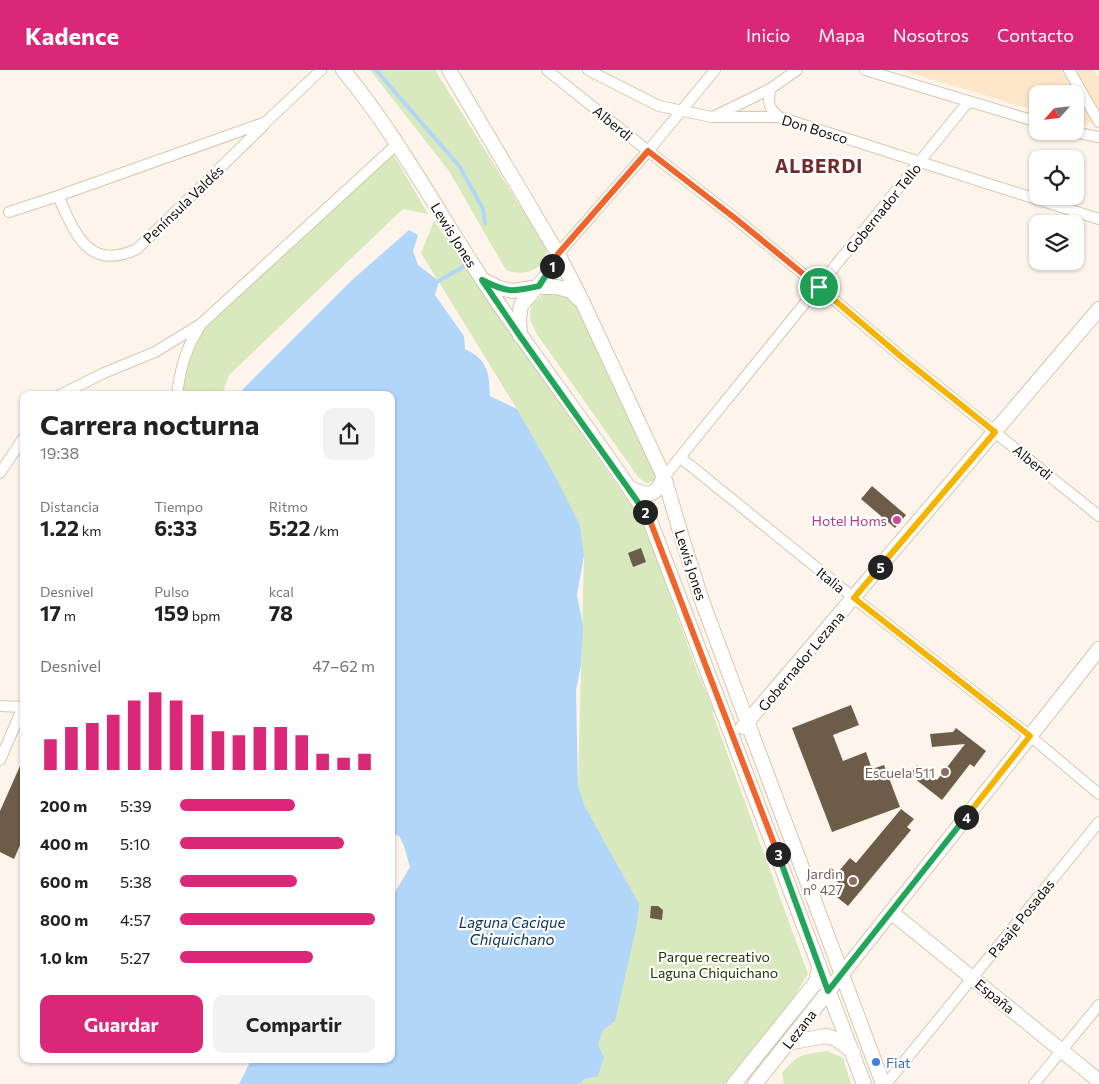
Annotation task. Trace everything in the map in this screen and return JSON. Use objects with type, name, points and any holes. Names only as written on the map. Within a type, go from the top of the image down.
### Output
[{"type":"street","name":"Península Valdés","points":[[58,196],[81,242],[94,252],[111,257],[126,254],[137,249],[320,70]]},
{"type":"street","name":"Lewis Jones","points":[[343,70],[362,93],[397,144],[482,280],[520,336],[630,488],[649,518],[864,1084]]},
{"type":"street","name":"Lewis Jones","points":[[449,70],[558,254],[664,477],[682,541],[702,601],[884,1084]]},
{"type":"street","name":"Alberdi","points":[[547,70],[736,219],[904,359],[1099,516]]},
{"type":"street","name":"Don Bosco","points":[[588,70],[659,106],[712,117],[779,117],[1099,219]]},
{"type":"street","points":[[520,336],[519,318],[521,305],[528,295],[539,286],[558,254],[648,151],[715,70]]},
{"type":"street","points":[[712,117],[770,89],[797,70]]},
{"type":"street","points":[[865,70],[1029,119]]},
{"type":"street","points":[[1069,70],[1099,122]]},
{"type":"street","points":[[770,89],[768,102],[771,110],[779,117]]},
{"type":"street","name":"Gobernador Tello","points":[[664,477],[968,102]]},
{"type":"street","name":"Península Valdés","points":[[9,212],[266,122]]},
{"type":"street","points":[[1084,134],[1099,137]]},
{"type":"street","points":[[68,391],[104,373],[155,352],[201,324],[397,144]]},
{"type":"street","points":[[482,280],[499,288],[513,291],[539,286],[557,287],[571,291],[582,301]]},
{"type":"street","name":"Gobernador Lezana","points":[[733,736],[749,722],[1099,309]]},
{"type":"street","points":[[178,391],[188,344],[201,324]]},
{"type":"street","points":[[0,473],[20,444]]},
{"type":"street","name":"Italia","points":[[681,458],[854,598],[1030,736],[1099,794]]},
{"type":"street","points":[[630,488],[643,494],[651,494],[660,488],[664,477]]},
{"type":"street","name":"Lezana","points":[[755,1084],[1099,649]]},
{"type":"street","points":[[0,706],[20,707]]},
{"type":"street","points":[[0,760],[20,714]]},
{"type":"street","name":"Pasaje Posadas","points":[[884,1084],[1099,822]]},
{"type":"street","name":"España","points":[[891,912],[1099,1081]]},
{"type":"street","points":[[734,1084],[816,982],[820,966]]},
{"type":"street","points":[[1034,1084],[1099,1005]]},
{"type":"street","points":[[787,1044],[826,1036],[836,1039],[853,1052]]},
{"type":"shaded area","points":[[901,70],[1094,70],[1099,78],[1099,118],[1086,125],[1084,124],[1084,85],[1029,85],[1029,109]]},
{"type":"green space","points":[[370,70],[435,70],[546,248],[546,256],[539,266],[534,270],[520,273],[506,270],[449,171]]},
{"type":"green space","points":[[388,145],[428,214],[403,209],[229,375],[223,391],[178,391],[201,324]]},
{"type":"green space","name":"Parque recreativo Laguna Chiquichano","points":[[434,221],[644,524],[697,671],[714,711],[712,712],[808,974],[780,1020],[725,1084],[579,1084],[585,1079],[603,1030],[585,807],[578,785],[584,556],[580,525],[517,409],[421,253]]},
{"type":"green space","points":[[557,291],[569,295],[580,306],[658,476],[654,481],[646,483],[639,478],[536,333],[530,319],[531,305],[543,295]]},
{"type":"green space","points":[[827,1051],[843,1058],[851,1084],[784,1084],[782,1073],[797,1058],[806,1054]]},
{"type":"water","name":"Laguna Cacique Chiquichano","points":[[409,230],[418,235],[413,251],[418,265],[439,281],[435,295],[464,336],[465,349],[483,362],[488,373],[490,396],[517,409],[580,525],[584,555],[577,595],[583,626],[581,665],[576,690],[578,785],[585,807],[639,904],[637,924],[615,1021],[603,1030],[598,1045],[604,1057],[598,1076],[585,1079],[579,1084],[239,1084],[250,1063],[395,1063],[395,892],[410,867],[404,846],[399,836],[395,834],[395,391],[242,391],[352,280]]},
{"type":"building","points":[[872,486],[906,515],[895,528],[861,499]]},
{"type":"building","points":[[641,548],[646,562],[633,567],[628,553]]},
{"type":"building","points":[[851,705],[859,725],[833,735],[843,761],[866,752],[872,769],[884,765],[900,807],[832,832],[792,728]]},
{"type":"building","points":[[956,728],[986,751],[974,767],[970,764],[942,800],[910,775],[917,765],[937,780],[965,744],[932,747],[930,734],[953,732]]},
{"type":"building","points":[[20,766],[20,845],[14,859],[0,852],[0,811]]},
{"type":"building","points":[[901,809],[914,819],[907,827],[911,830],[848,906],[833,894],[841,885],[833,878],[850,858],[856,863]]},
{"type":"building","points":[[651,906],[658,906],[663,910],[662,920],[650,918]]},
{"type":"waterway","points":[[376,70],[460,167],[483,209],[485,223]]},
{"type":"waterway","points":[[439,281],[466,265]]},
{"type":"place","name":"Hotel Homs","points":[[897,520]]},
{"type":"place","name":"Escuela 511","points":[[945,772]]},
{"type":"place","name":"Jardìn nº 427","points":[[853,881]]},
{"type":"place","name":"Fiat","points":[[876,1062]]},
{"type":"district","name":"ALBERDI","points":[[819,165]]},
{"type":"route","points":[[648,151],[736,219],[819,287],[904,359],[995,432],[854,598],[1030,736],[828,991],[649,518],[630,488],[520,336],[482,280],[499,288],[513,291],[539,286],[558,254],[648,151]]}]
